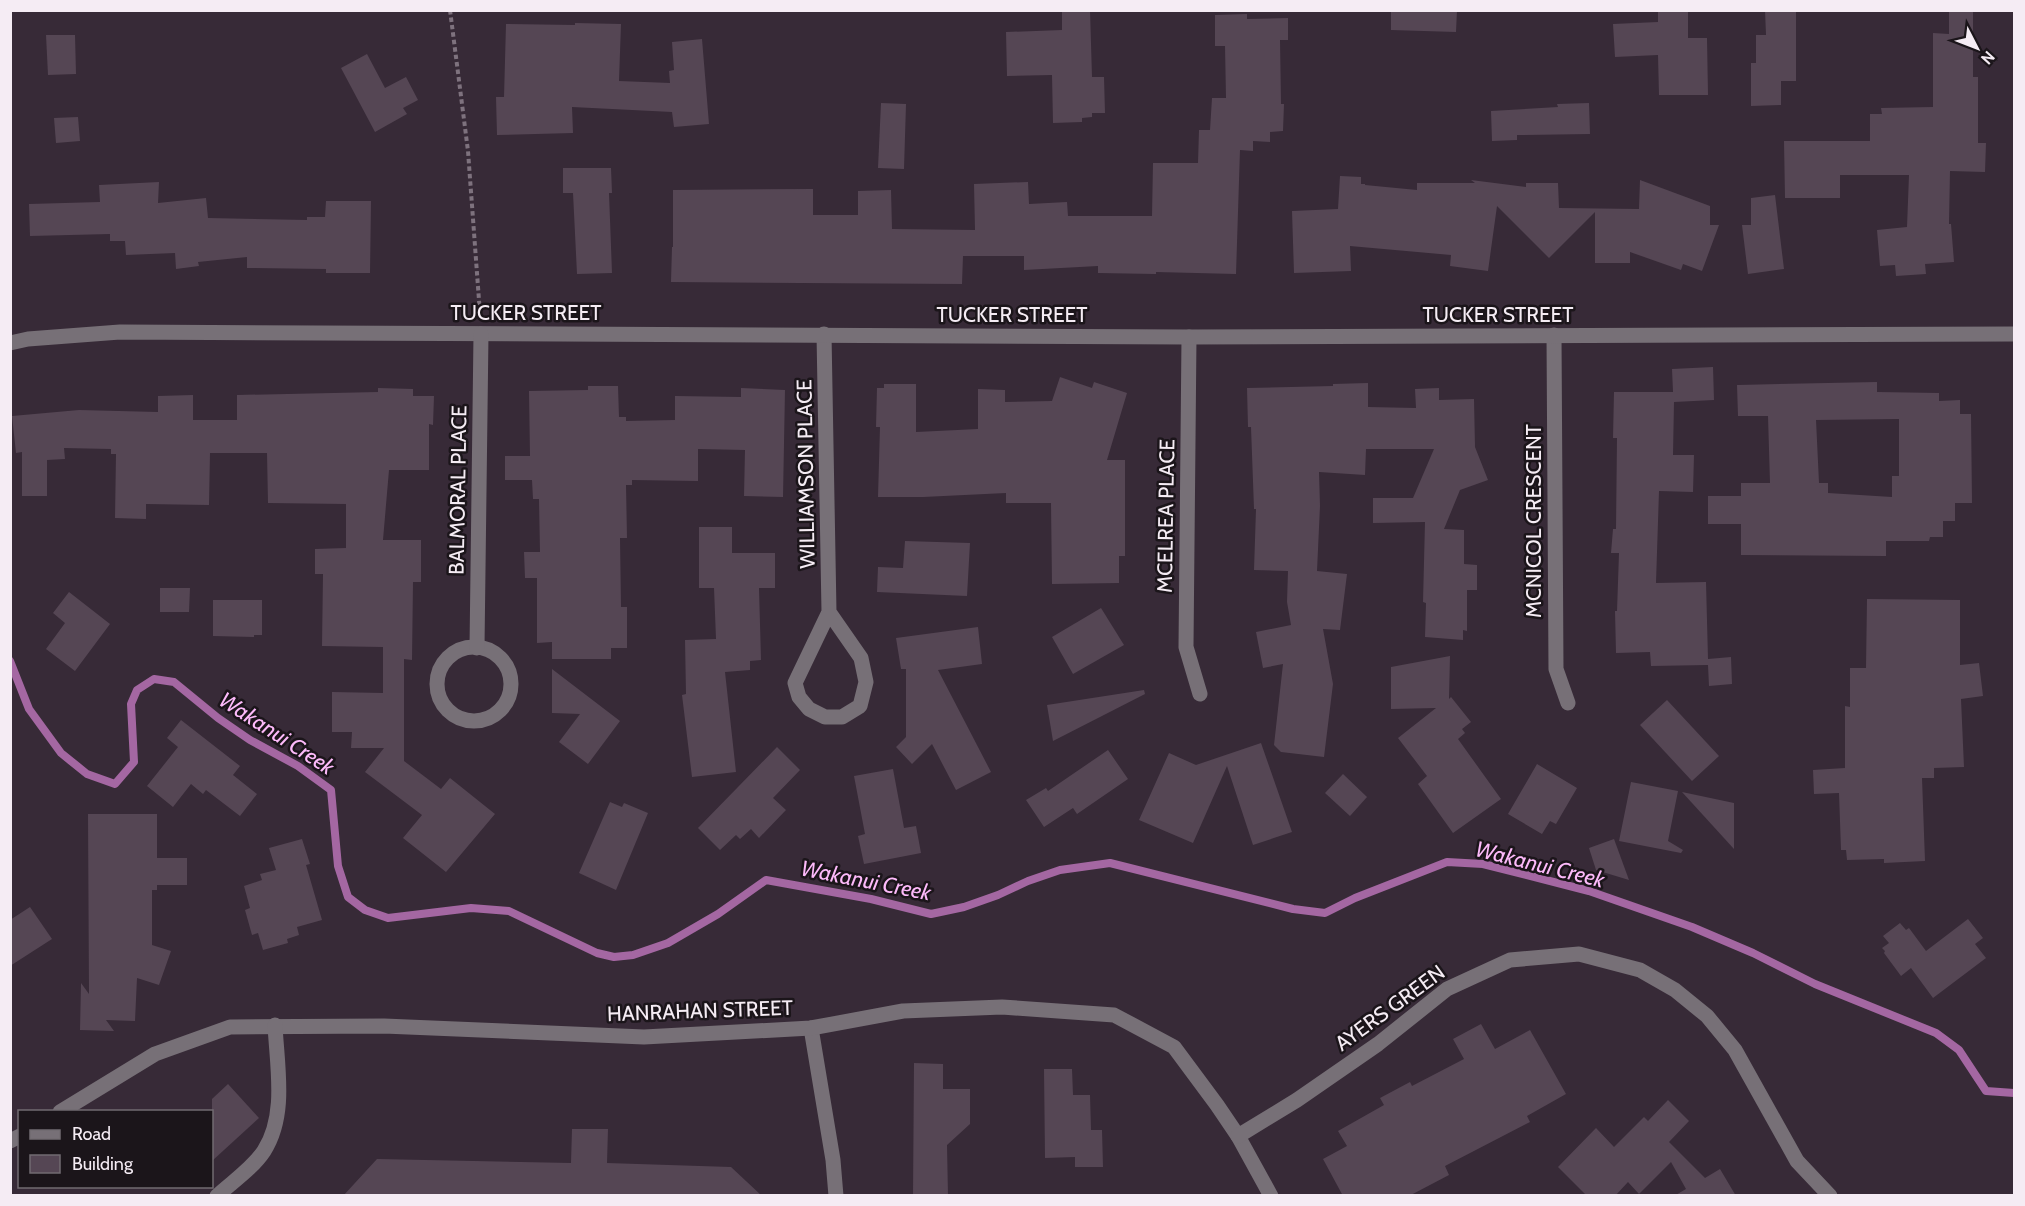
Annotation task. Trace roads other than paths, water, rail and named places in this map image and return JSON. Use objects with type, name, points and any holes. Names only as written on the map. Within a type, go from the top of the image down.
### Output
[{"type":"street","name":"TUCKER STREET","points":[[10,343],[28,339],[120,332],[1189,337],[2014,334]]},
{"type":"street","name":"BALMORAL PLACE","points":[[477,648],[481,334]]},
{"type":"street","name":"WILLIAMSON PLACE","points":[[824,334],[830,612],[795,683],[799,697],[809,709],[825,717],[842,717],[860,706],[866,682],[861,658],[830,612]]},
{"type":"street","name":"MCNICOL CRESCENT","points":[[1554,336],[1556,669],[1568,703]]},
{"type":"street","name":"MCELREA PLACE","points":[[1189,337],[1186,647],[1200,694]]},
{"type":"street","points":[[477,648],[489,650],[499,657],[507,666],[511,678],[511,690],[507,702],[499,712],[477,721],[465,720],[454,715],[445,707],[437,684],[439,672],[445,662],[454,654],[465,649],[477,648]]},
{"type":"street","name":"AYERS GREEN","points":[[1238,1136],[1297,1100],[1378,1044],[1447,989],[1510,960],[1579,954],[1640,970],[1675,990],[1707,1016],[1735,1050],[1797,1161],[1830,1196]]},
{"type":"street","name":"HANRAHAN STREET","points":[[63,1110],[155,1054],[230,1027],[384,1026],[644,1037],[811,1028],[903,1011],[1002,1006],[1114,1015],[1174,1047],[1238,1136],[1271,1196]]},
{"type":"street","points":[[217,1196],[263,1153],[274,1131],[278,1109],[275,1025]]},
{"type":"street","points":[[811,1028],[833,1160],[836,1196]]},
{"type":"waterway","name":"Wakanui Creek","points":[[10,661],[29,709],[61,753],[87,774],[115,784],[134,762],[131,704],[137,690],[154,679],[174,682],[218,718],[250,740],[298,766],[331,790],[338,866],[348,897],[365,910],[388,918],[471,908],[509,911],[597,953],[614,957],[633,955],[668,943],[718,914],[766,880],[871,899],[931,914],[964,907],[1060,870],[1110,863],[1293,909],[1325,913],[1355,898],[1447,862],[1483,864],[1589,891],[1692,927],[1753,953],[1815,984],[1936,1033],[1959,1050],[1986,1091],[2014,1093]]}]
